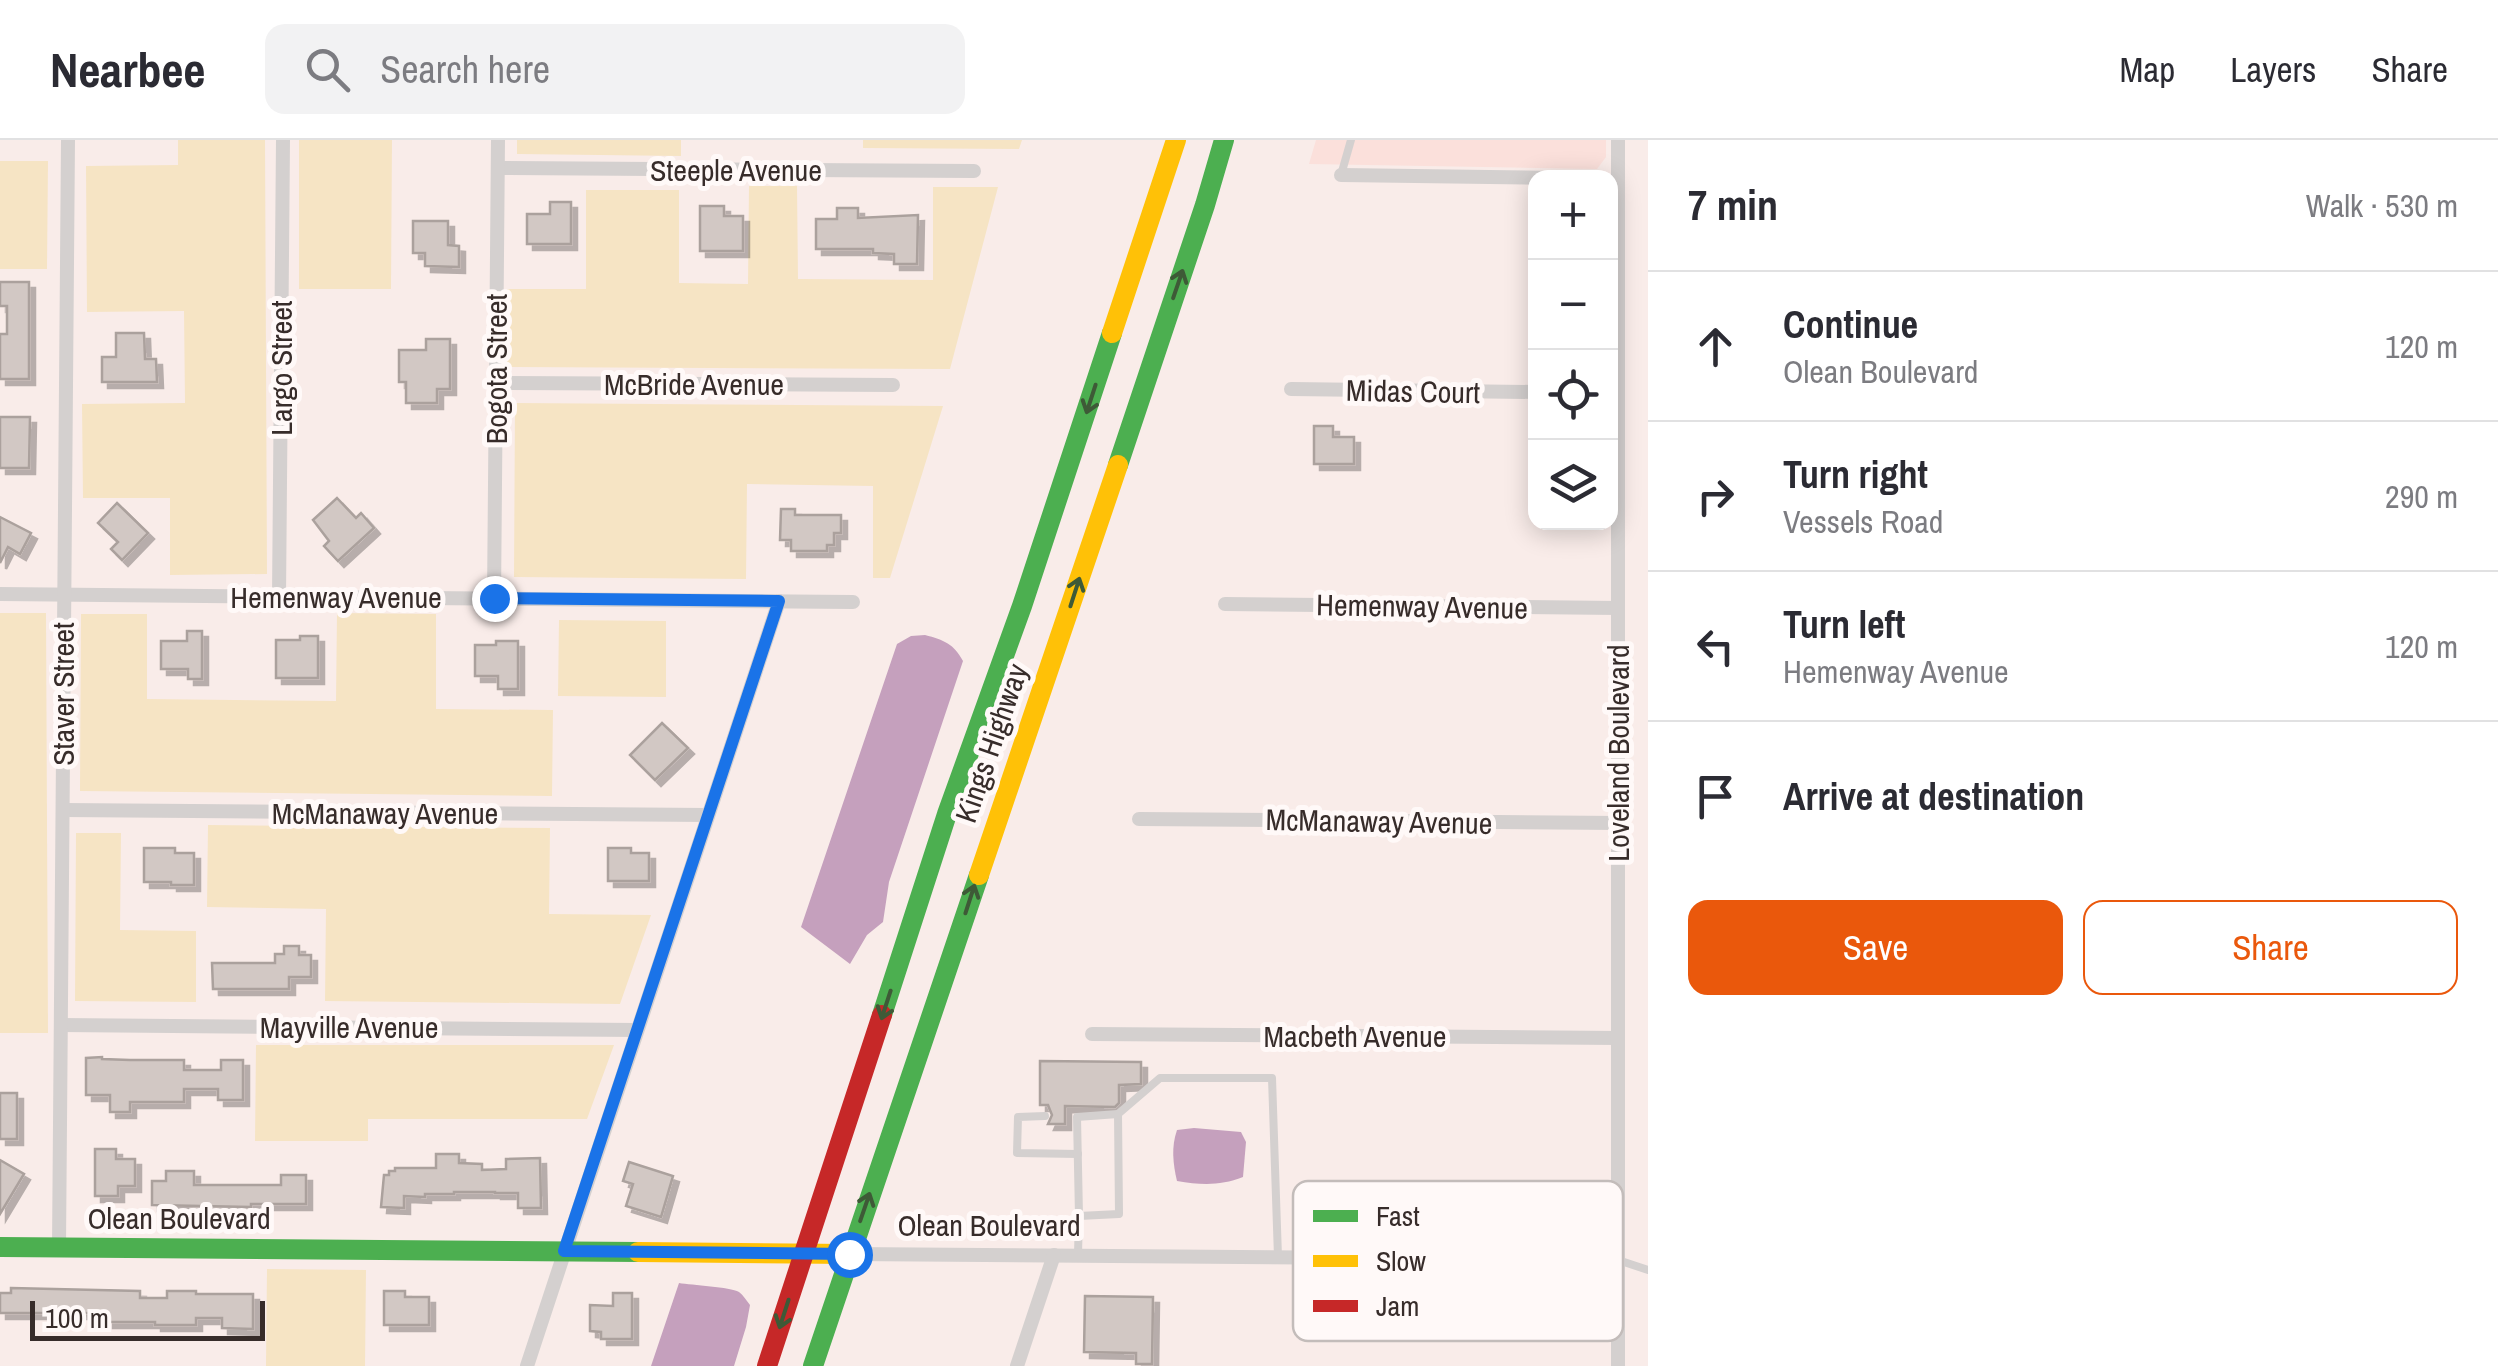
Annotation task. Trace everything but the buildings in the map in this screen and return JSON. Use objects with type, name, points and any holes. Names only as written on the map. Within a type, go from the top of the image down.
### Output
[{"type":"main road","name":"Kings Highway","points":[[767,1366],[947,814],[1022,606],[1176,140]]},
{"type":"main road","name":"Kings Highway","points":[[813,1366],[1224,140]]},
{"type":"main road","name":"Olean Boulevard","points":[[0,1246],[849,1254]]},
{"type":"street","name":"Staver Street","points":[[59,1247],[68,140]]},
{"type":"street","name":"Largo Street","points":[[280,597],[283,140]]},
{"type":"street","name":"Bogota Street","points":[[494,598],[498,140]]},
{"type":"street","name":"Loveland Boulevard","points":[[1615,170],[1618,140]]},
{"type":"street","name":"Steeple Avenue","points":[[498,168],[974,171]]},
{"type":"street","points":[[1341,175],[1528,178]]},
{"type":"street","name":"Loveland Boulevard","points":[[1614,260],[1614,350]]},
{"type":"street","name":"McBride Avenue","points":[[496,383],[892,386]]},
{"type":"street","name":"Midas Court","points":[[1291,389],[1528,392]]},
{"type":"street","name":"Loveland Boulevard","points":[[1615,440],[1618,1181]]},
{"type":"street","name":"Hemenway Avenue","points":[[0,594],[853,602]]},
{"type":"street","points":[[527,1366],[779,601]]},
{"type":"street","name":"Hemenway Avenue","points":[[1226,604],[1618,608]]},
{"type":"street","name":"McManaway Avenue","points":[[62,810],[708,815]]},
{"type":"street","name":"McManaway Avenue","points":[[1139,819],[1618,823]]},
{"type":"street","name":"Mayville Avenue","points":[[61,1025],[638,1030]]},
{"type":"street","name":"Macbeth Avenue","points":[[1092,1034],[1618,1038]]},
{"type":"street","name":"Olean Boulevard","points":[[849,1254],[1293,1257]]},
{"type":"street","points":[[1017,1366],[1054,1256]]},
{"type":"lane","points":[[1341,175],[1352,140]]},
{"type":"lane","points":[[1065,1116],[1118,1114],[1160,1078],[1272,1078],[1278,1257]]},
{"type":"lane","points":[[1079,1216],[1119,1214],[1118,1114]]},
{"type":"lane","points":[[1045,1116],[1018,1116],[1017,1153],[1078,1154]]},
{"type":"lane","points":[[1077,1116],[1078,1256]]},
{"type":"lane","points":[[1623,1262],[1648,1270]]},
{"type":"shaded area","points":[[178,140],[265,140],[267,574],[170,575],[170,498],[83,498],[82,404],[185,403],[184,311],[87,312],[86,166],[178,165]]},
{"type":"shaded area","points":[[299,140],[392,140],[391,289],[299,289]]},
{"type":"shaded area","points":[[517,140],[681,140],[681,156],[517,154]]},
{"type":"shaded area","points":[[863,140],[1022,140],[1019,149],[863,148]]},
{"type":"shaded area","points":[[1316,140],[1606,140],[1606,157],[1597,169],[1309,164]]},
{"type":"shaded area","points":[[0,161],[48,161],[47,269],[0,269]]},
{"type":"shaded area","points":[[749,186],[797,186],[798,279],[933,280],[933,187],[998,187],[950,369],[507,367],[507,289],[586,289],[586,190],[679,190],[679,283],[748,284]]},
{"type":"shaded area","points":[[515,403],[943,406],[890,578],[873,578],[873,486],[747,484],[746,579],[514,577]]},
{"type":"shaded area","points":[[0,613],[46,613],[48,1033],[0,1033]]},
{"type":"shaded area","points":[[337,613],[436,614],[436,709],[553,710],[552,796],[80,791],[81,614],[147,614],[147,699],[336,701]]},
{"type":"shaded area","points":[[559,620],[666,621],[666,697],[558,696]]},
{"type":"shaded area","points":[[925,635],[948,644],[963,661],[889,882],[883,922],[867,935],[850,964],[801,927],[897,644],[911,636]]},
{"type":"shaded area","points":[[208,825],[550,828],[549,914],[651,915],[620,1004],[325,1001],[326,909],[207,907]]},
{"type":"shaded area","points":[[76,833],[121,833],[120,930],[196,931],[196,1002],[75,1001]]},
{"type":"shaded area","points":[[256,1045],[614,1045],[587,1119],[368,1119],[368,1141],[255,1141]]},
{"type":"shaded area","points":[[1177,1130],[1241,1132],[1246,1142],[1243,1177],[1210,1184],[1177,1181],[1173,1156]]},
{"type":"shaded area","points":[[267,1269],[366,1270],[365,1366],[266,1366]]},
{"type":"shaded area","points":[[679,1283],[734,1290],[750,1305],[734,1366],[651,1366]]},
{"type":"traffic: fast","points":[[1118,465],[1224,140]]},
{"type":"traffic: fast","points":[[882,1015],[1112,333]]},
{"type":"traffic: fast","points":[[813,1366],[979,875]]},
{"type":"traffic: fast","points":[[0,1247],[638,1252]]},
{"type":"traffic: slow","points":[[1112,333],[1176,140]]},
{"type":"traffic: slow","points":[[979,875],[1118,465]]},
{"type":"traffic: slow","points":[[638,1252],[849,1254]]},
{"type":"traffic: jam","points":[[767,1366],[882,1015]]},
{"type":"route","points":[[494,598],[779,601],[564,1251],[849,1254]]}]
